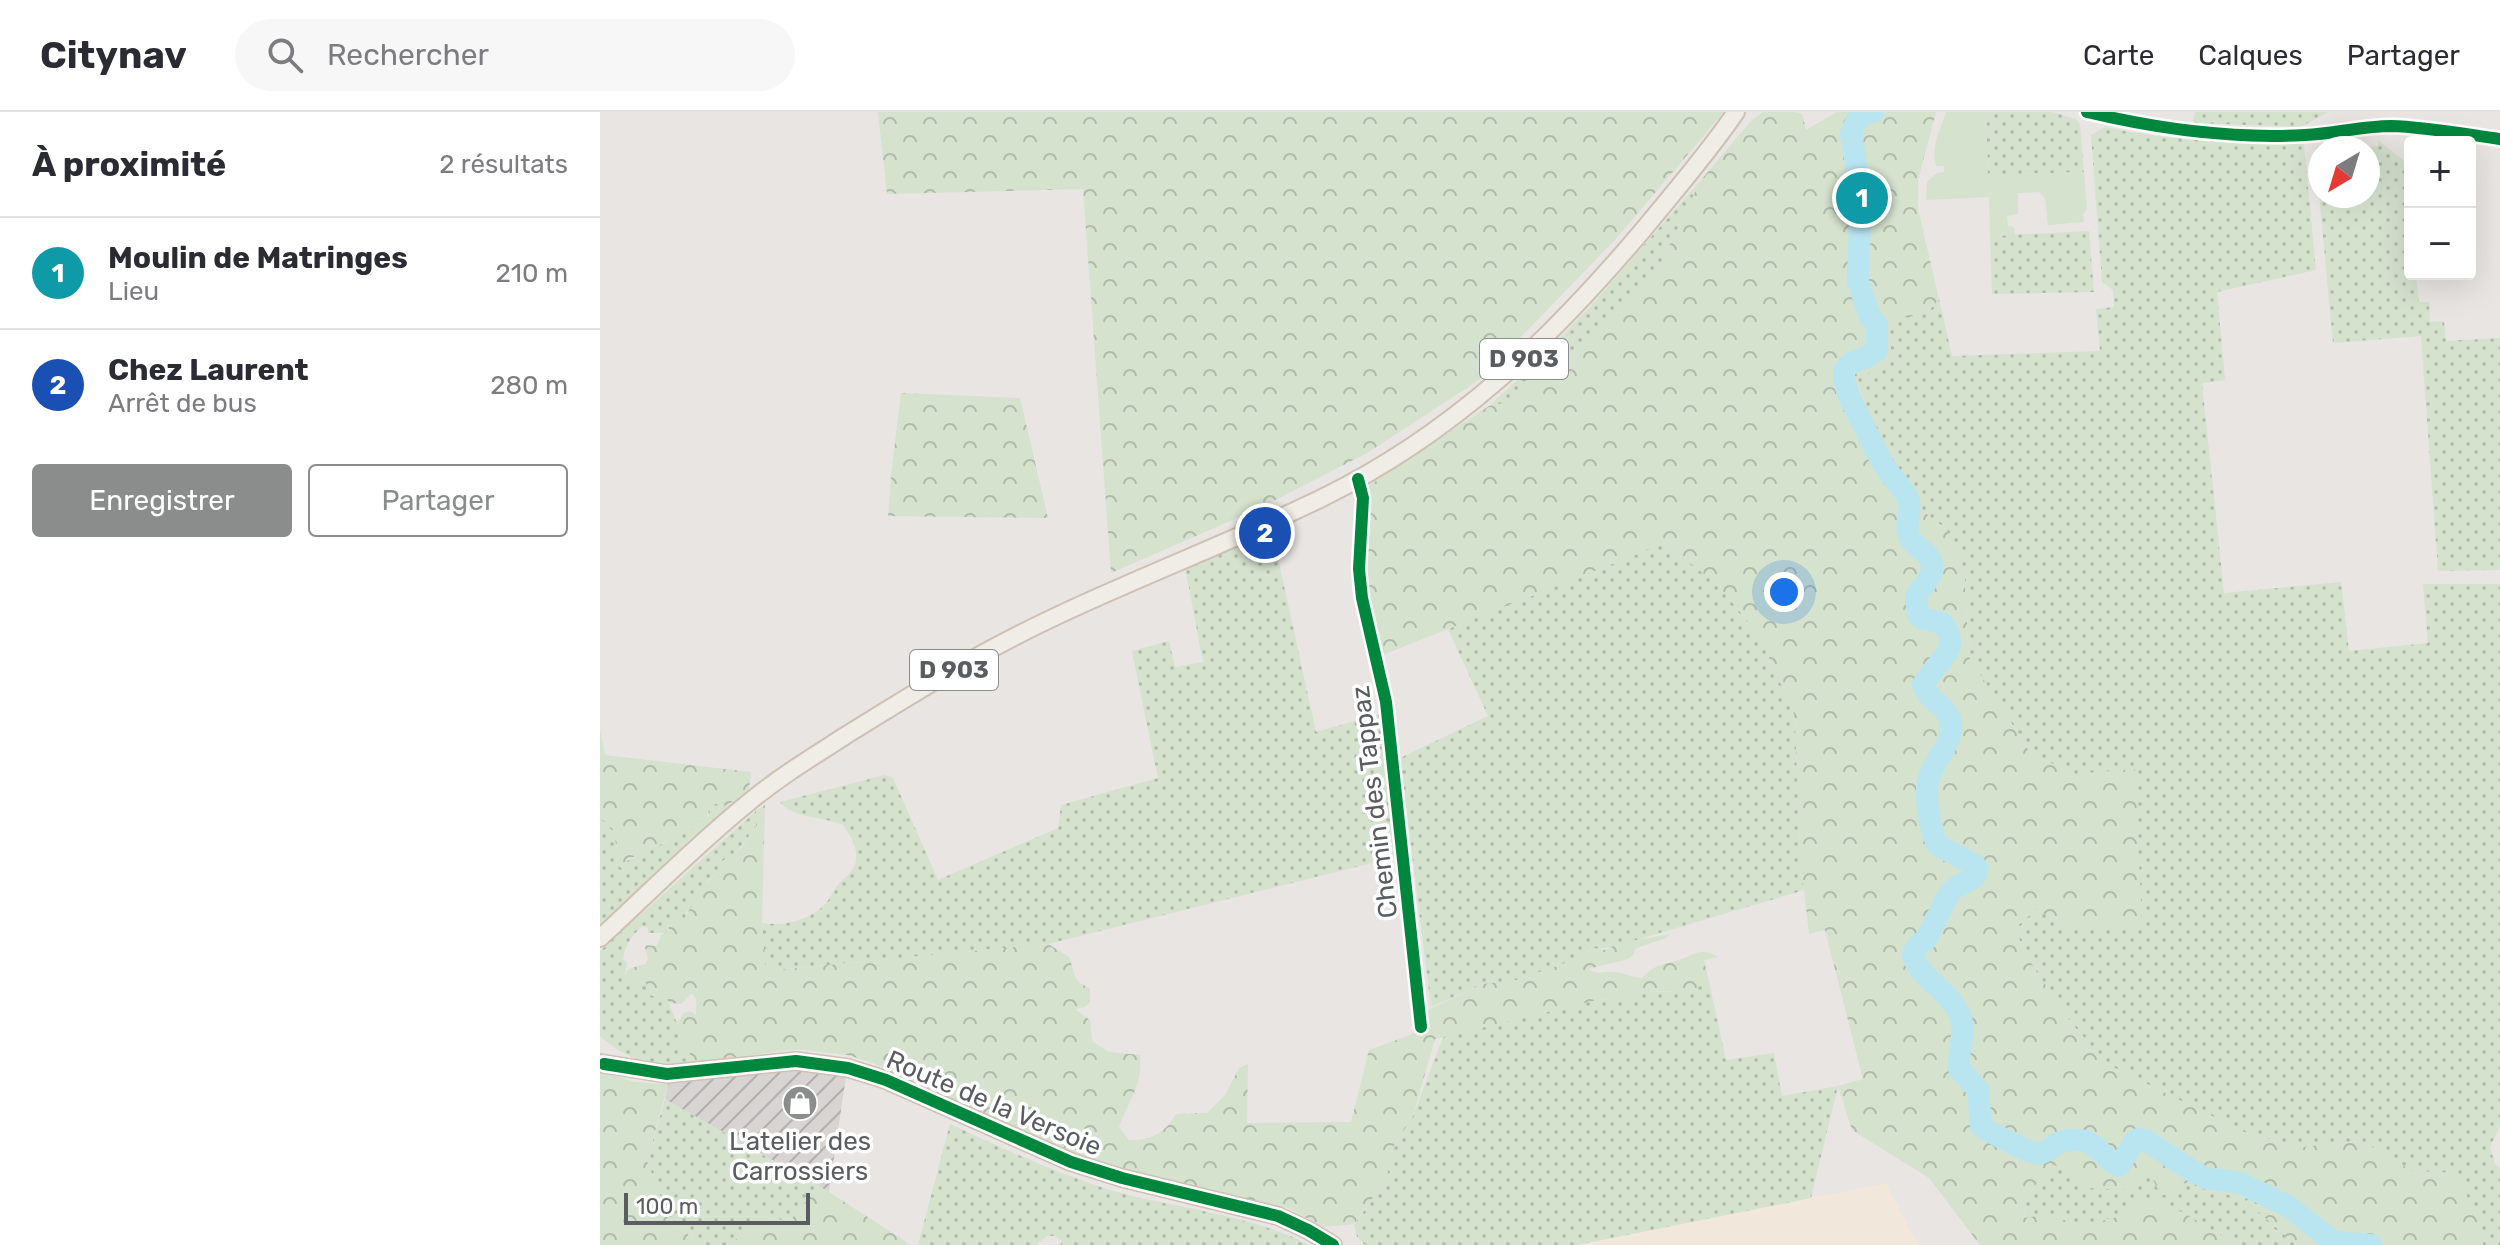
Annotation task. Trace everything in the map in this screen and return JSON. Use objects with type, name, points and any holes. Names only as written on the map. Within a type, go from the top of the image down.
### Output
[{"type":"main road","name":"D 903","points":[[600,938],[748,803],[818,753],[917,692],[1070,608],[1262,526],[1358,479],[1396,457],[1463,410],[1536,348],[1603,277],[1715,143],[1736,112]]},
{"type":"main road","name":"D 903","points":[[1715,143],[1747,112]]},
{"type":"main road","name":"Route de la Versoie","points":[[600,1051],[628,1068]]},
{"type":"main road","name":"Route de la Versoie","points":[[600,1063],[677,1074],[796,1061],[848,1068],[886,1080],[1079,1165],[1270,1214],[1308,1230],[1333,1245]]},
{"type":"street","points":[[2087,112],[2166,128],[2246,135],[2315,135],[2385,126],[2500,139]]},
{"type":"street","name":"Chemin des Tappaz","points":[[1358,479],[1363,498],[1360,581],[1386,702],[1421,1027]]},
{"type":"shaded area","points":[[792,1069],[846,1076],[829,1192],[665,1099],[668,1084]]},
{"type":"shaded area","points":[[1886,1183],[1918,1245],[1577,1245]]},
{"type":"green space","points":[[878,112],[1724,112],[1614,241],[1479,380],[1367,453],[1260,508],[1111,573],[1083,189],[887,194]]},
{"type":"green space","points":[[1763,112],[1802,114],[1806,130],[1837,112],[1936,112],[1918,180],[1918,209],[1939,299],[1926,314],[1888,320],[1883,328],[1892,351],[1888,363],[1856,380],[1885,458],[1924,512],[1946,529],[1964,569],[1969,657],[2031,754],[2075,774],[2135,769],[2142,927],[2064,927],[2037,909],[2014,929],[2034,968],[2072,1024],[2109,1065],[2246,1133],[2301,1147],[2362,1141],[2413,1171],[2456,1173],[2477,1217],[2483,1245],[2296,1245],[2244,1199],[2183,1183],[2176,1195],[2161,1195],[2151,1176],[2130,1190],[2090,1188],[2053,1164],[2027,1195],[2024,1218],[2049,1214],[2080,1226],[2126,1215],[2144,1197],[2184,1213],[2237,1245],[1980,1245],[1929,1178],[1852,1130],[1838,1086],[1863,1079],[1825,930],[1809,934],[1800,854],[1795,716],[1759,635],[1718,585],[1665,543],[1380,656],[1373,630],[1365,566],[1368,486],[1489,406],[1510,402],[1619,315],[1658,269],[1701,180],[1751,121]]},
{"type":"green space","points":[[1946,112],[1986,112],[1988,175],[2084,172],[2087,209],[2083,214],[2084,222],[2048,225],[2045,198],[2039,192],[2018,193],[2018,214],[2007,216],[2008,226],[2014,227],[2015,235],[1990,236],[1989,197],[1926,200],[1927,182],[1937,173],[1944,172],[1944,166],[1937,166],[1934,153]]},
{"type":"green space","points":[[1986,112],[2052,112],[2076,119],[2080,125],[2084,172],[1988,175]]},
{"type":"green space","points":[[2195,112],[2328,112],[2301,127],[2193,123]]},
{"type":"green space","points":[[2105,127],[2179,138],[2304,144],[2316,270],[2217,292],[2225,380],[2202,383],[2224,593],[2341,582],[2349,651],[2428,643],[2423,584],[2500,584],[2500,1126],[2490,1147],[2495,1164],[2500,1168],[2500,1245],[2483,1245],[2477,1217],[2455,1173],[2413,1171],[2362,1141],[2301,1147],[2246,1133],[2108,1065],[2072,1024],[2034,968],[2014,929],[2037,908],[2064,927],[2134,770],[2075,774],[2031,754],[1969,657],[1964,569],[1946,529],[1924,512],[1885,458],[1856,379],[1888,363],[1892,351],[1883,328],[1888,319],[1926,314],[1939,299],[1952,356],[2100,351],[2096,309],[2114,307],[2113,290],[2102,282],[2091,135]]},
{"type":"green space","points":[[2380,142],[2404,161],[2404,280],[2417,280],[2419,302],[2429,302],[2430,322],[2444,321],[2446,341],[2500,338],[2500,570],[2438,571],[2421,336],[2333,343],[2320,208],[2380,208]]},
{"type":"green space","points":[[1701,180],[1658,269],[1619,315],[1510,402],[1489,406],[1588,309]]},
{"type":"green space","points":[[2089,231],[2094,292],[1992,294],[1990,236]]},
{"type":"green space","points":[[901,393],[1020,398],[1048,518],[888,516]]},
{"type":"green space","points":[[1272,531],[1316,732],[1383,713],[1396,857],[1048,944],[765,971],[762,923],[788,923],[814,913],[827,902],[856,860],[855,846],[843,825],[793,812],[780,802],[885,775],[893,778],[938,880],[1058,828],[1061,805],[1158,778],[1132,651],[1169,641],[1175,667],[1203,662],[1185,567]]},
{"type":"green space","points":[[1665,543],[1718,585],[1759,635],[1795,715],[1804,890],[1633,941],[1606,948],[1591,948],[1583,957],[1517,980],[1483,984],[1431,1007],[1400,758],[1488,716],[1448,629]]},
{"type":"green space","points":[[600,730],[605,755],[751,772],[749,790],[742,801],[725,806],[712,803],[708,807],[707,819],[701,821],[698,828],[681,833],[675,841],[667,840],[658,846],[646,847],[644,854],[627,859],[623,869],[617,865],[615,831],[600,817]]},
{"type":"green space","points":[[742,801],[600,927],[600,817],[616,831],[617,865],[636,857],[646,847],[658,846],[709,816],[708,807],[712,803],[725,806]]},
{"type":"green space","points":[[765,805],[762,923],[766,971],[1048,944],[1069,957],[1077,980],[1090,988],[1090,1002],[1085,1007],[1075,1009],[1090,1020],[1092,1041],[1109,1052],[1140,1055],[1137,1084],[1119,1127],[1129,1140],[1157,1134],[1176,1114],[1207,1113],[1225,1095],[1239,1068],[1248,1064],[1247,1123],[1351,1122],[1369,1050],[1418,1032],[1415,1016],[1483,984],[1517,980],[1583,957],[1592,948],[1605,950],[1620,943],[1670,934],[1636,948],[1628,959],[1588,969],[1642,978],[1658,966],[1696,953],[1706,952],[1718,957],[1704,960],[1709,982],[1687,992],[1647,991],[1627,998],[1597,1000],[1435,1039],[1413,1116],[1390,1152],[1387,1178],[1354,1224],[1323,1227],[1288,1208],[1136,1174],[1083,1158],[873,1063],[847,1055],[798,1049],[693,1063],[689,1051],[682,1049],[677,1023],[684,1013],[690,1011],[696,1015],[696,999],[692,993],[681,1004],[669,1003],[666,997],[652,996],[647,992],[646,983],[628,982],[625,977],[628,969],[645,964],[648,959],[646,945],[657,946],[661,935],[669,929],[668,924],[685,920],[698,899],[701,887],[719,872],[722,862],[743,846],[751,830],[756,827],[756,811]]},
{"type":"green space","points":[[756,811],[756,827],[719,872],[707,881],[699,900],[686,912],[685,920],[668,925],[666,933],[648,933],[648,928],[643,926],[627,946],[623,959],[627,963],[625,977],[635,983],[643,981],[666,997],[677,1023],[681,1044],[689,1051],[693,1063],[654,1063],[622,1052],[600,1036],[600,951]]},
{"type":"green space","points":[[1709,982],[1726,1060],[1774,1053],[1782,1096],[1838,1086],[1811,1198],[1577,1245],[1365,1245],[1357,1237],[1354,1225],[1387,1178],[1390,1152],[1413,1116],[1443,1037],[1597,1000],[1627,998],[1647,991],[1670,992]]},
{"type":"green space","points":[[600,1071],[634,1082],[668,1084],[647,1161],[666,1211],[698,1245],[600,1245]]},
{"type":"green space","points":[[665,1099],[818,1186],[789,1222],[766,1216],[751,1231],[726,1245],[698,1245],[666,1211],[647,1161]]},
{"type":"green space","points":[[950,1124],[1077,1179],[1144,1199],[1242,1220],[1309,1245],[1060,1245],[1062,1241],[1055,1236],[1047,1236],[1036,1245],[918,1245]]},
{"type":"green space","points":[[2053,1164],[2090,1188],[2151,1175],[2245,1199],[2296,1245],[2237,1245],[2184,1213],[2126,1215],[2080,1226],[2049,1214],[2024,1219],[2027,1195]]},
{"type":"green space","points":[[818,1186],[911,1245],[726,1245],[751,1231],[766,1216],[789,1222]]},
{"type":"waterway","points":[[1873,112],[1857,120],[1851,133],[1861,197],[1858,281],[1869,315],[1877,325],[1877,350],[1849,365],[1844,379],[1878,455],[1908,499],[1909,536],[1932,564],[1930,577],[1916,596],[1918,615],[1942,623],[1950,641],[1945,656],[1923,685],[1948,714],[1951,727],[1948,742],[1929,777],[1927,802],[1937,845],[1975,865],[1977,869],[1974,878],[1948,895],[1926,940],[1919,944],[1913,954],[1921,971],[1950,1000],[1961,1018],[1963,1031],[1959,1068],[1978,1090],[1981,1126],[2037,1154],[2066,1140],[2084,1141],[2094,1145],[2119,1166],[2134,1142],[2138,1139],[2147,1141],[2206,1178],[2240,1183],[2288,1206],[2330,1239],[2371,1245]]},
{"type":"cycle path","points":[[2087,112],[2168,128],[2223,134],[2305,135],[2391,126],[2500,139]]},
{"type":"cycle path","points":[[1358,479],[1363,498],[1359,569],[1362,598],[1386,702],[1421,1027]]},
{"type":"cycle path","points":[[604,1064],[667,1074],[796,1061],[848,1068],[886,1080],[1071,1162],[1122,1178],[1278,1216],[1333,1245]]},
{"type":"place","name":"Moulin de Matringes","points":[[1862,198]]},
{"type":"place","name":"Chez Laurent","points":[[1265,533]]},
{"type":"place","name":"L'atelier des Carrossiers","points":[[800,1103]]}]
